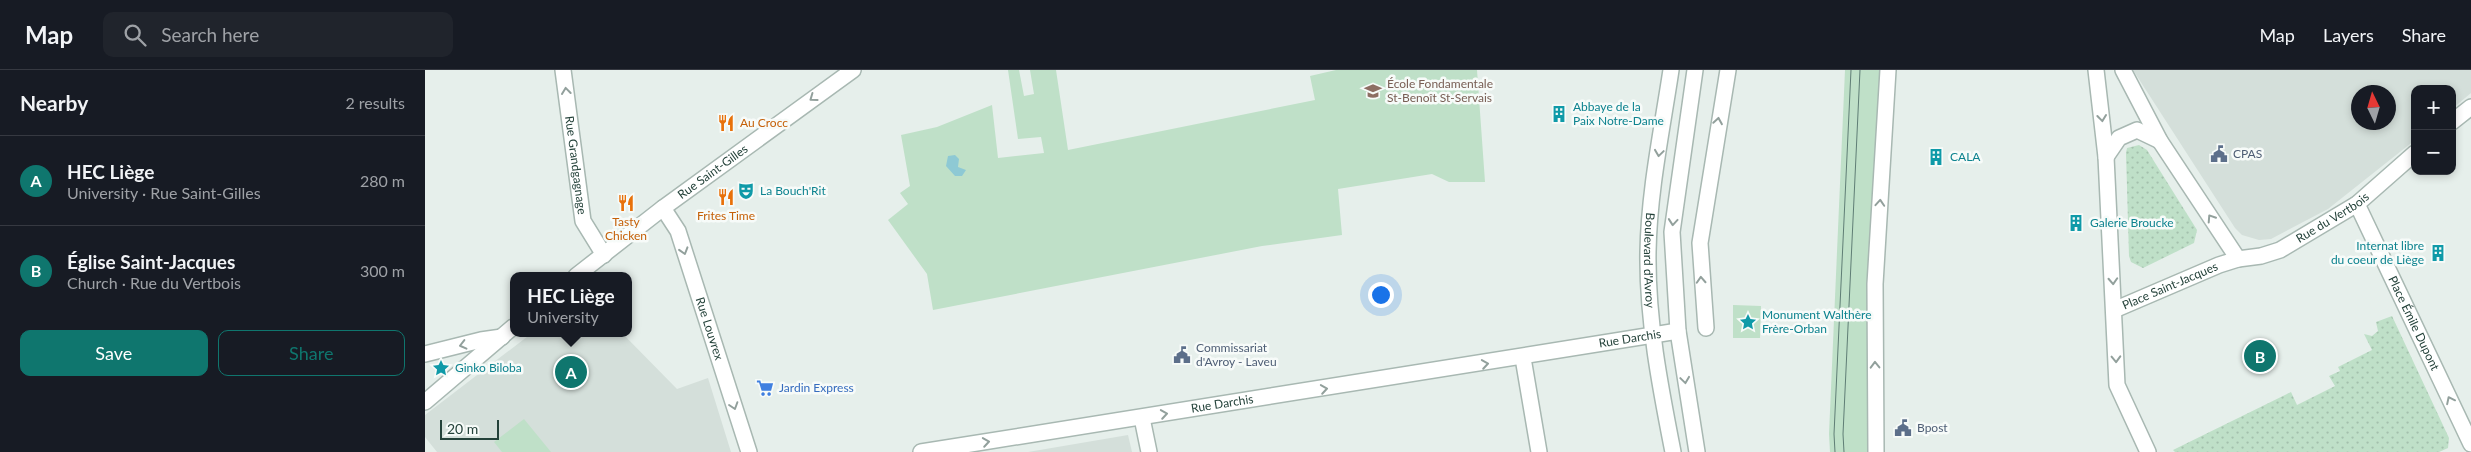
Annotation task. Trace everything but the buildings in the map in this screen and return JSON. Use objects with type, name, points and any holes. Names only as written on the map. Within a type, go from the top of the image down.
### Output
[{"type":"street","name":"Rue Grandgagnage","points":[[563,70],[583,222],[603,255]]},
{"type":"street","name":"Rue Saint-Gilles","points":[[581,272],[663,208],[853,70]]},
{"type":"street","name":"Boulevard d'Avroy","points":[[1671,70],[1651,210],[1648,252],[1653,334],[1673,452]]},
{"type":"street","name":"Boulevard d'Avroy","points":[[1695,70],[1673,232],[1678,331],[1697,452]]},
{"type":"street","points":[[1706,328],[1700,243],[1728,70]]},
{"type":"street","points":[[1876,452],[1875,284],[1888,70]]},
{"type":"street","name":"Place Saint-Jacques","points":[[2096,70],[2106,157],[2114,310],[2238,258]]},
{"type":"street","points":[[2123,70],[2160,141],[2238,258]]},
{"type":"street","points":[[2456,119],[2471,107]]},
{"type":"street","points":[[2106,157],[2119,138],[2137,130],[2160,141]]},
{"type":"street","name":"Rue du Vertbois","points":[[2238,258],[2261,256],[2279,250],[2357,204],[2411,157]]},
{"type":"street","name":"Place Émile Dupont","points":[[2357,204],[2471,444]]},
{"type":"street","name":"Rue Louvrex","points":[[663,208],[678,230],[749,452]]},
{"type":"street","points":[[2114,310],[2117,385],[2148,452]]},
{"type":"street","name":"Rue Darchis","points":[[921,452],[1523,358],[1678,331]]},
{"type":"street","points":[[425,354],[508,332]]},
{"type":"street","points":[[425,402],[508,332]]},
{"type":"street","points":[[1523,358],[1539,452]]},
{"type":"street","points":[[1142,418],[1149,452]]},
{"type":"shaded area","points":[[2133,70],[2471,70],[2471,93],[2456,106],[2456,85],[2411,85],[2411,143],[2328,209],[2271,239],[2259,240],[2242,235],[2235,228]]},
{"type":"shaded area","points":[[527,337],[626,337],[677,389],[708,378],[731,452],[437,452],[425,437],[425,415]]},
{"type":"shaded area","points":[[1128,435],[1132,452],[1028,452]]},
{"type":"green space","points":[[1008,70],[1019,70],[1024,96],[1034,94],[1030,70],[1056,70],[1068,150],[1315,100],[1310,76],[1336,70],[1477,70],[1485,182],[1449,182],[1432,174],[1338,189],[1342,235],[1262,246],[933,310],[927,274],[888,220],[908,204],[900,193],[910,186],[901,135],[937,127],[992,105],[998,158],[1044,153],[1041,137],[1018,139]]},
{"type":"green space","points":[[1845,70],[1886,70],[1873,452],[1830,452],[1829,434]]},
{"type":"green space","points":[[2139,145],[2147,150],[2197,230],[2194,243],[2143,268],[2131,262],[2129,256],[2126,153],[2127,148]]},
{"type":"green space","points":[[1733,305],[1761,306],[1760,338],[1733,338]]},
{"type":"green space","points":[[2392,316],[2449,438],[2448,448],[2439,452],[2175,452],[2173,450],[2291,392],[2297,405],[2335,386],[2329,376],[2340,371],[2338,367],[2372,350],[2364,334],[2372,336],[2378,331],[2376,322]]},
{"type":"green space","points":[[524,419],[551,452],[502,452],[494,442]]},
{"type":"water","points":[[955,155],[959,159],[958,167],[966,170],[962,176],[955,176],[946,166],[948,156]]},
{"type":"tram line","points":[[1835,452],[1834,434],[1851,70]]},
{"type":"tram line","points":[[1844,452],[1843,434],[1860,70]]},
{"type":"place","name":"École Fondamentale St-Benoît St-Servais","points":[[1373,91]]},
{"type":"place","name":"Abbaye de la Paix Notre-Dame","points":[[1559,114]]},
{"type":"place","name":"Au Crocc","points":[[726,123]]},
{"type":"place","name":"CPAS","points":[[2219,154]]},
{"type":"place","name":"CALA","points":[[1936,157]]},
{"type":"place","name":"La Bouch'Rit","points":[[746,191]]},
{"type":"place","name":"Frites Time","points":[[726,197]]},
{"type":"place","name":"Tasty Chicken","points":[[626,203]]},
{"type":"place","name":"Galerie Broucke","points":[[2076,223]]},
{"type":"place","name":"Internat libre du coeur de Liège","points":[[2438,253]]},
{"type":"place","name":"Monument Walthère Frère-Orban","points":[[1748,322]]},
{"type":"place","name":"Commissariat d'Avroy - Laveu","points":[[1182,355]]},
{"type":"place","name":"Église Saint-Jacques","points":[[2260,356]]},
{"type":"place","name":"Ginko Biloba","points":[[441,368]]},
{"type":"place","name":"HEC Liège","points":[[571,372]]},
{"type":"place","name":"Jardin Express","points":[[765,388]]},
{"type":"place","name":"Bpost","points":[[1903,428]]}]
